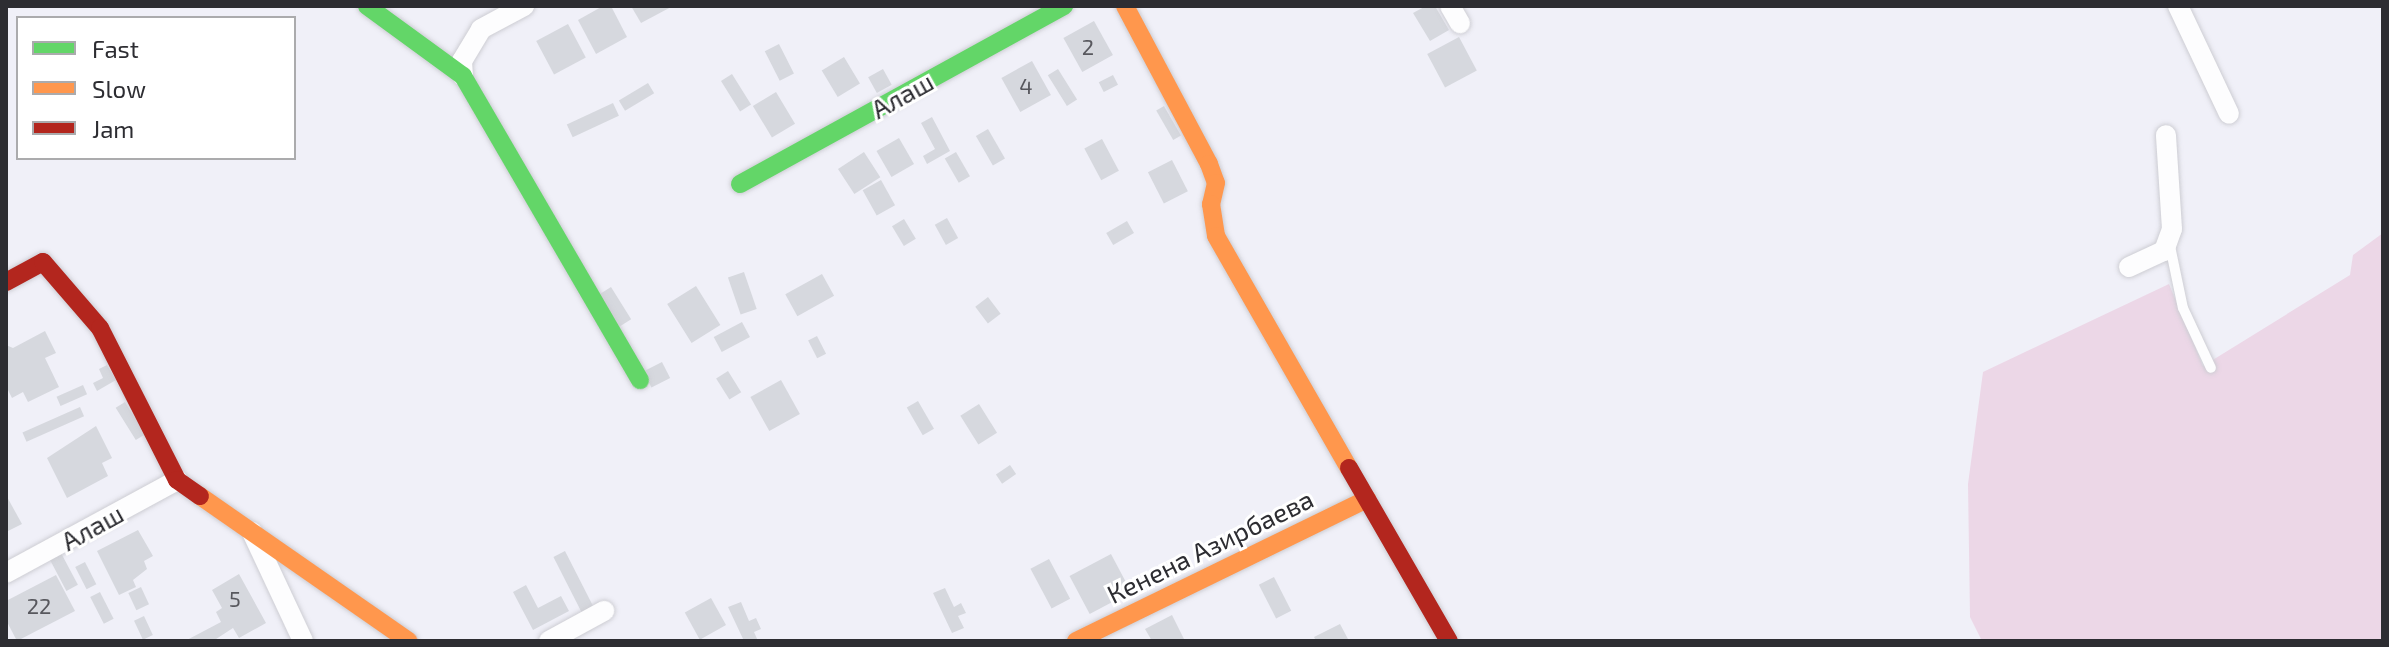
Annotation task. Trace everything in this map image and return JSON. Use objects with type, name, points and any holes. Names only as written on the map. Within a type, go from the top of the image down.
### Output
[{"type":"street","points":[[367,6],[463,76],[640,380]]},
{"type":"street","points":[[463,76],[462,61],[481,29],[524,6]]},
{"type":"street","name":"Алаш","points":[[740,184],[1064,6]]},
{"type":"street","points":[[1125,6],[1209,164],[1216,183],[1211,204],[1216,236],[1449,641]]},
{"type":"street","points":[[2178,6],[2229,114]]},
{"type":"street","points":[[2129,267],[2164,251],[2172,229],[2166,135]]},
{"type":"street","points":[[6,282],[43,262],[70,299],[100,328],[177,480],[409,641]]},
{"type":"street","name":"Алаш","points":[[6,573],[177,480]]},
{"type":"street","name":"Кенена Азирбаева","points":[[1076,641],[1111,633],[1367,499]]},
{"type":"street","points":[[252,532],[303,641]]},
{"type":"street","points":[[549,641],[604,611]]},
{"type":"lane","points":[[2168,240],[2183,308],[2211,368]]},
{"type":"shaded area","points":[[2383,233],[2383,641],[1982,641],[1970,617],[1968,484],[1983,372],[2169,284],[2203,366],[2350,275],[2353,255]]},
{"type":"building","points":[[603,6],[611,6],[627,37],[596,54],[578,20]]},
{"type":"building","points":[[631,6],[673,6],[641,23]]},
{"type":"building","points":[[1426,6],[1435,6],[1449,30],[1430,41],[1413,13]]},
{"type":"building","points":[[1094,21],[1113,55],[1082,72],[1063,38]]},
{"type":"building","points":[[568,24],[586,58],[554,74],[536,41]]},
{"type":"building","points":[[1459,37],[1477,71],[1445,87],[1427,54]]},
{"type":"building","points":[[779,44],[794,73],[780,81],[765,51]]},
{"type":"building","points":[[844,57],[860,84],[838,97],[822,70]]},
{"type":"building","points":[[1032,61],[1051,95],[1020,112],[1001,78]]},
{"type":"building","points":[[883,69],[892,85],[877,93],[868,77]]},
{"type":"building","points":[[1058,69],[1077,100],[1067,106],[1048,75]]},
{"type":"building","points":[[732,74],[751,105],[740,111],[721,81]]},
{"type":"building","points":[[1113,75],[1118,85],[1104,92],[1099,82]]},
{"type":"building","points":[[648,83],[654,93],[625,111],[619,101]]},
{"type":"building","points":[[776,92],[795,124],[772,138],[753,106]]},
{"type":"building","points":[[613,103],[619,116],[573,137],[567,125]]},
{"type":"building","points":[[1164,106],[1181,135],[1173,140],[1156,111]]},
{"type":"building","points":[[932,117],[950,151],[927,164],[923,156],[935,149],[921,123]]},
{"type":"building","points":[[988,129],[1005,158],[993,165],[976,136]]},
{"type":"building","points":[[899,138],[914,164],[891,177],[876,151]]},
{"type":"building","points":[[1102,139],[1119,171],[1101,180],[1084,148]]},
{"type":"building","points":[[864,152],[880,177],[854,194],[838,169]]},
{"type":"building","points":[[956,152],[970,176],[959,183],[945,158]]},
{"type":"building","points":[[1172,160],[1188,191],[1164,203],[1148,172]]},
{"type":"building","points":[[881,180],[895,205],[877,216],[863,190]]},
{"type":"building","points":[[947,218],[958,238],[946,245],[935,225]]},
{"type":"building","points":[[904,219],[916,239],[904,246],[892,226]]},
{"type":"building","points":[[1127,221],[1134,233],[1113,245],[1106,233]]},
{"type":"building","points":[[744,272],[757,309],[741,314],[728,278]]},
{"type":"building","points":[[822,274],[834,296],[797,316],[785,294]]},
{"type":"building","points":[[696,286],[720,325],[692,343],[667,304]]},
{"type":"building","points":[[611,287],[631,319],[619,327],[599,294]]},
{"type":"building","points":[[988,297],[1001,314],[988,323],[975,307]]},
{"type":"building","points":[[742,322],[750,337],[722,352],[714,337]]},
{"type":"building","points":[[45,331],[56,353],[45,358],[59,387],[28,402],[23,392],[12,398],[6,386],[6,345],[13,348]]},
{"type":"building","points":[[817,336],[826,354],[817,358],[808,341]]},
{"type":"building","points":[[662,362],[670,378],[651,388],[643,372]]},
{"type":"building","points":[[107,365],[116,380],[97,391],[93,383],[103,378],[99,369]]},
{"type":"building","points":[[728,371],[741,392],[729,400],[716,378]]},
{"type":"building","points":[[781,380],[800,414],[769,431],[750,397]]},
{"type":"building","points":[[83,385],[87,394],[61,406],[57,397]]},
{"type":"building","points":[[918,401],[934,429],[923,435],[907,408]]},
{"type":"building","points":[[125,402],[145,434],[136,440],[116,408]]},
{"type":"building","points":[[979,404],[997,433],[978,444],[960,416]]},
{"type":"building","points":[[80,407],[84,416],[27,442],[22,433]]},
{"type":"building","points":[[96,426],[112,458],[102,463],[108,476],[67,498],[47,458]]},
{"type":"building","points":[[1010,465],[1016,474],[1002,484],[996,475]]},
{"type":"building","points":[[6,495],[22,524],[6,532]]},
{"type":"building","points":[[138,530],[153,556],[144,561],[147,569],[133,580],[136,587],[119,595],[97,551]]},
{"type":"building","points":[[565,551],[594,608],[582,614],[553,557]]},
{"type":"building","points":[[61,553],[78,585],[66,591],[50,559]]},
{"type":"building","points":[[1111,554],[1131,592],[1090,614],[1070,576]]},
{"type":"building","points":[[1049,559],[1070,599],[1052,609],[1030,569]]},
{"type":"building","points":[[85,562],[96,584],[87,589],[75,567]]},
{"type":"building","points":[[239,574],[266,623],[239,638],[233,628],[213,641],[185,641],[221,622],[216,612],[222,608],[212,590]]},
{"type":"building","points":[[56,575],[75,611],[17,641],[6,620],[6,601]]},
{"type":"building","points":[[1274,577],[1291,611],[1276,619],[1259,585]]},
{"type":"building","points":[[526,585],[538,608],[561,596],[569,611],[533,630],[513,592]]},
{"type":"building","points":[[141,587],[149,604],[136,610],[128,593]]},
{"type":"building","points":[[945,588],[954,607],[961,603],[966,613],[958,616],[964,628],[952,633],[933,593]]},
{"type":"building","points":[[100,592],[114,619],[104,624],[90,597]]},
{"type":"building","points":[[711,598],[726,625],[700,640],[685,613]]},
{"type":"building","points":[[741,602],[749,621],[756,618],[761,629],[754,632],[758,641],[744,641],[728,607]]},
{"type":"building","points":[[1172,615],[1185,641],[1152,641],[1145,629]]},
{"type":"building","points":[[144,616],[153,635],[143,640],[134,621]]},
{"type":"building","points":[[1340,624],[1348,639],[1316,641],[1314,637]]},
{"type":"traffic: fast","points":[[367,6],[463,76],[640,380]]},
{"type":"traffic: fast","points":[[740,184],[1064,6]]},
{"type":"traffic: slow","points":[[1125,6],[1209,164],[1216,183],[1211,204],[1216,236],[1349,468]]},
{"type":"traffic: slow","points":[[200,496],[409,641]]},
{"type":"traffic: slow","points":[[1076,641],[1367,499]]},
{"type":"traffic: jam","points":[[6,282],[43,262],[100,328],[177,480],[200,496]]},
{"type":"traffic: jam","points":[[1349,468],[1449,641]]}]
